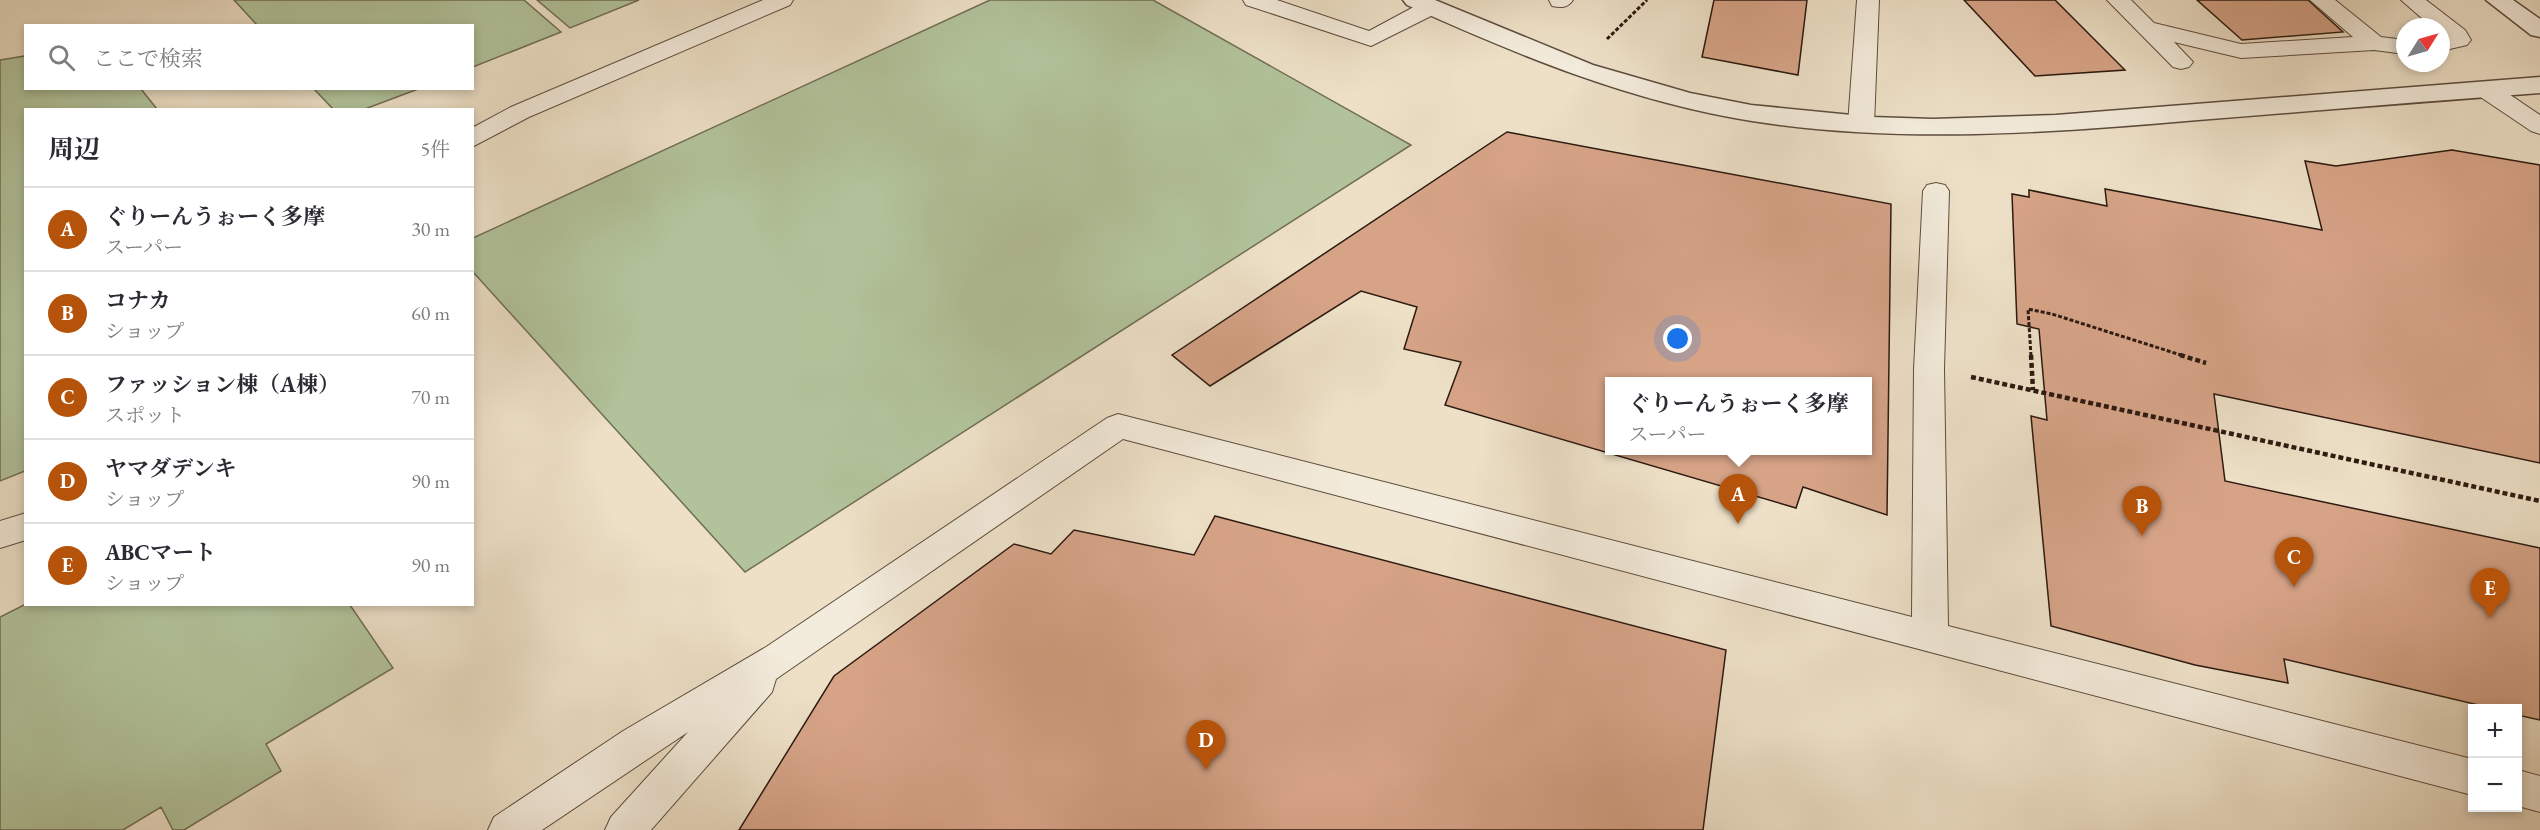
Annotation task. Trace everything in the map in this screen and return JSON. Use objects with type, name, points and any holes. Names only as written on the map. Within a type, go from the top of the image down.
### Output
[{"type":"street","points":[[2498,0],[2540,30]]},
{"type":"street","points":[[1423,4],[1515,45],[1588,73],[1691,102],[1796,119],[1861,124],[1939,129],[2063,123],[2540,85]]},
{"type":"lane","points":[[474,138],[520,112],[782,0]]},
{"type":"lane","points":[[1254,0],[1371,39],[1423,4]]},
{"type":"lane","points":[[1861,124],[1868,0]]},
{"type":"lane","points":[[2118,0],[2181,62]]},
{"type":"lane","points":[[2321,0],[2374,43]]},
{"type":"lane","points":[[2412,0],[2435,18]]},
{"type":"lane","points":[[2146,28],[2241,51],[2374,43],[2396,46]]},
{"type":"lane","points":[[2450,30],[2459,40],[2450,42]]},
{"type":"lane","points":[[2485,89],[2540,126]]},
{"type":"lane","points":[[1930,635],[1929,369],[1936,191]]},
{"type":"lane","points":[[508,830],[637,743],[779,658],[1118,426],[2468,776]]},
{"type":"lane","points":[[0,535],[24,527]]},
{"type":"lane","points":[[625,830],[779,658]]},
{"type":"lane","points":[[2522,789],[2540,794]]},
{"type":"path","points":[[1606,39],[1647,0]]},
{"type":"path","points":[[2033,390],[2028,309],[2052,314],[2206,363]]},
{"type":"path","points":[[1929,369],[2540,501]]},
{"type":"green space","points":[[234,0],[524,0],[561,32],[474,67],[474,24],[256,24]]},
{"type":"green space","points":[[537,0],[639,0],[570,28]]},
{"type":"green space","points":[[990,0],[1153,0],[1411,145],[745,572],[474,273],[474,238]]},
{"type":"green space","points":[[24,56],[24,90],[142,90],[156,108],[24,108],[24,471],[0,481],[0,60]]},
{"type":"green space","points":[[315,90],[415,90],[368,108],[332,108]]},
{"type":"green space","points":[[24,605],[351,606],[393,668],[266,744],[281,771],[184,830],[173,830],[161,807],[123,830],[0,830],[0,617]]},
{"type":"building","points":[[1714,0],[1807,0],[1798,75],[1702,57]]},
{"type":"building","points":[[1964,0],[2055,0],[2125,70],[2035,76]]},
{"type":"building","points":[[2197,0],[2308,0],[2343,32],[2242,40]]},
{"type":"building","points":[[1507,132],[1891,204],[1887,515],[1803,487],[1796,508],[1615,455],[1872,455],[1872,377],[1605,377],[1605,452],[1445,405],[1461,362],[1404,349],[1417,307],[1361,291],[1210,386],[1172,355]]},
{"type":"building","points":[[2452,150],[2540,165],[2540,463],[2214,394],[2225,481],[2540,548],[2540,720],[2522,716],[2522,704],[2474,704],[2284,659],[2288,683],[2195,665],[2051,626],[2031,416],[2047,420],[2039,329],[2017,324],[2012,194],[2029,197],[2029,190],[2107,206],[2105,189],[2322,230],[2305,161],[2336,166]]},
{"type":"building","points":[[1215,516],[1726,650],[1703,830],[739,830],[834,676],[1014,544],[1051,554],[1074,530],[1194,555]]},
{"type":"place","name":"ぐりーんうぉーく多摩","points":[[1738,524]]},
{"type":"place","name":"コナカ","points":[[2142,536]]},
{"type":"place","name":"ファッション棟（A棟）","points":[[2294,587]]},
{"type":"place","name":"ABCマート","points":[[2490,618]]},
{"type":"place","name":"ヤマダデンキ","points":[[1206,770]]}]
